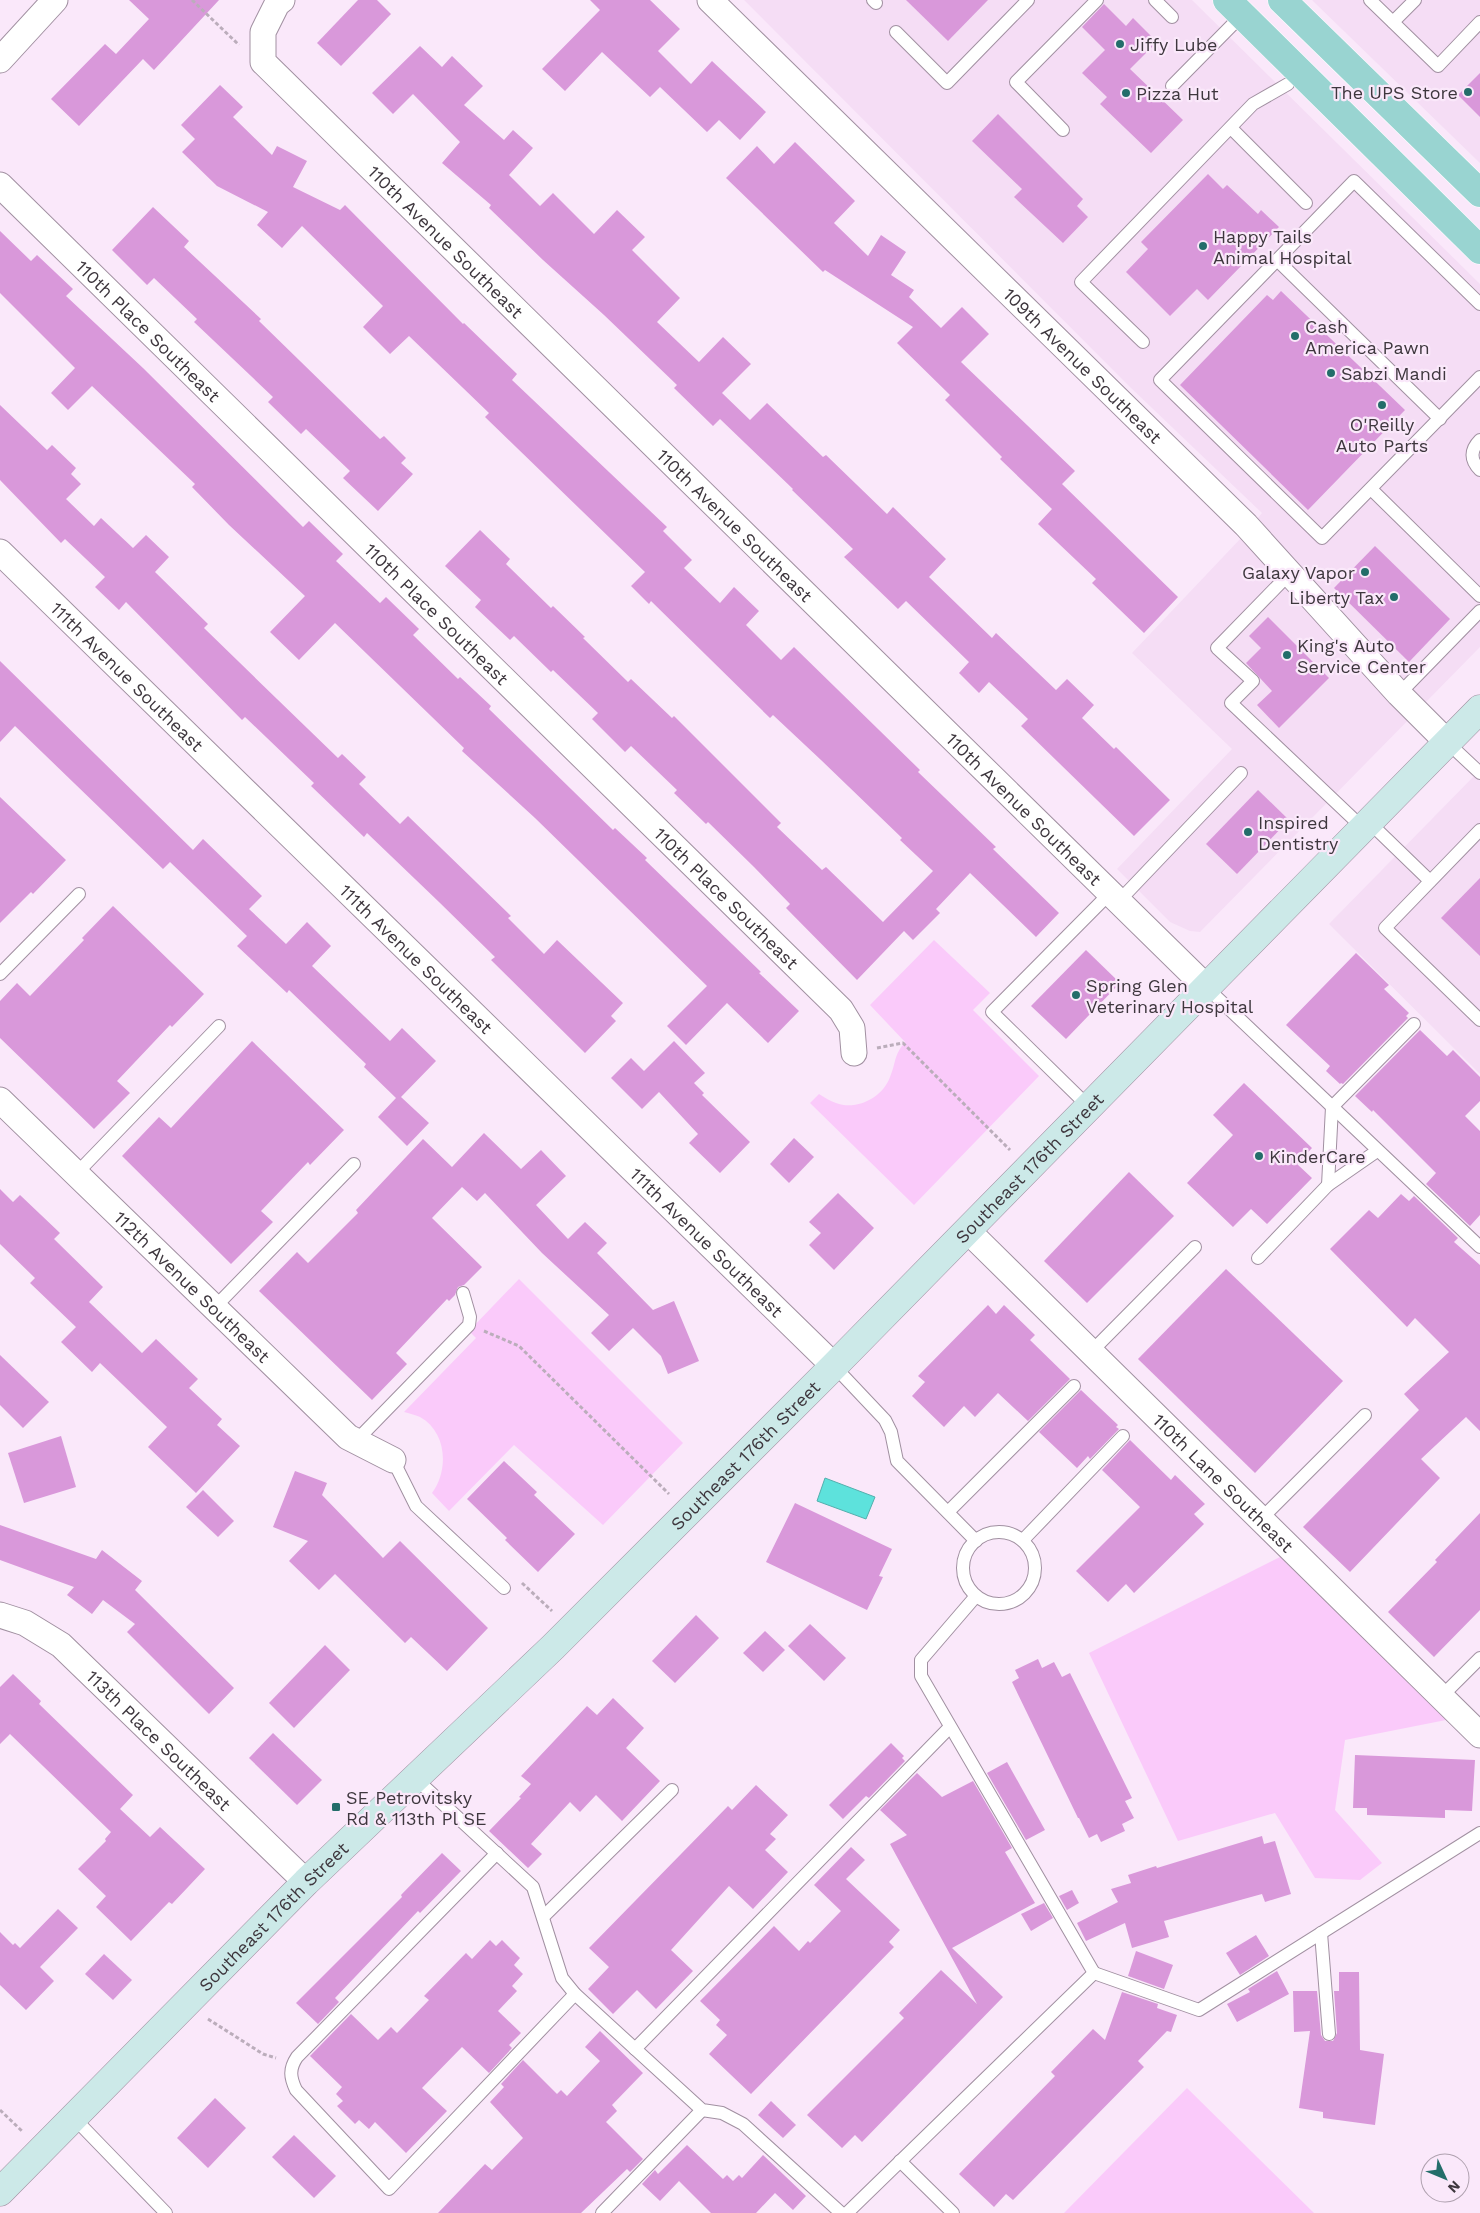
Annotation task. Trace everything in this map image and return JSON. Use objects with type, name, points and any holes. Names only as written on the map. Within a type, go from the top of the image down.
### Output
[{"type":"main road","points":[[1282,0],[1480,193]]},
{"type":"main road","points":[[1235,8],[1480,250]]},
{"type":"main road","name":"Southeast 176th Street","points":[[0,2192],[306,1882],[570,1629],[834,1366],[1447,742],[1479,713]]},
{"type":"street","points":[[0,60],[55,0]]},
{"type":"street","points":[[263,62],[263,32],[277,4],[282,0]]},
{"type":"street","name":"109th Avenue Southeast","points":[[710,0],[1246,525],[1288,574],[1399,694],[1447,742]]},
{"type":"street","name":"110th Avenue Southeast","points":[[263,62],[1207,988]]},
{"type":"street","name":"110th Place Southeast","points":[[0,186],[841,1010],[852,1028],[854,1053]]},
{"type":"street","name":"111th Avenue Southeast","points":[[0,552],[834,1366]]},
{"type":"street","name":"112th Avenue Southeast","points":[[0,1100],[348,1437],[392,1460]]},
{"type":"street","name":"110th Lane Southeast","points":[[967,1230],[1480,1735]]},
{"type":"street","name":"113th Place Southeast","points":[[0,1615],[25,1623],[61,1645],[306,1882]]},
{"type":"lane","points":[[896,32],[947,83],[1028,0]]},
{"type":"lane","points":[[1063,130],[1016,82],[1097,0]]},
{"type":"lane","points":[[1154,0],[1172,17]]},
{"type":"lane","points":[[1370,0],[1438,66],[1480,22]]},
{"type":"lane","points":[[1393,22],[1415,0]]},
{"type":"lane","points":[[1172,86],[1235,8]]},
{"type":"lane","points":[[1143,342],[1081,282],[1253,104],[1288,84]]},
{"type":"lane","points":[[1231,128],[1306,203]]},
{"type":"lane","points":[[1480,304],[1354,180],[1160,380],[1322,538],[1480,377]]},
{"type":"lane","points":[[1277,260],[1440,419]]},
{"type":"lane","points":[[1480,440],[1474,446],[1471,455],[1475,465],[1480,470]]},
{"type":"lane","points":[[1371,489],[1480,596]]},
{"type":"lane","points":[[1288,574],[1217,648],[1253,681],[1231,703],[1430,881]]},
{"type":"lane","points":[[1399,694],[1480,611]]},
{"type":"lane","points":[[1447,742],[1480,773]]},
{"type":"lane","points":[[1089,1107],[992,1012],[1115,897],[1241,773]]},
{"type":"lane","points":[[1480,830],[1385,928],[1480,1020]]},
{"type":"lane","points":[[0,974],[79,894]]},
{"type":"lane","points":[[1207,988],[1480,1247]]},
{"type":"lane","points":[[1328,1185],[1332,1107],[1414,1024]]},
{"type":"lane","points":[[76,1174],[219,1026]]},
{"type":"lane","points":[[1258,1258],[1328,1185],[1377,1151]]},
{"type":"lane","points":[[214,1308],[354,1164]]},
{"type":"lane","points":[[1091,1352],[1195,1246]]},
{"type":"lane","points":[[356,1441],[470,1325],[470,1317],[462,1293]]},
{"type":"lane","points":[[834,1366],[885,1420],[891,1432],[897,1461],[976,1541]]},
{"type":"lane","points":[[948,1512],[1074,1386]]},
{"type":"lane","points":[[1261,1519],[1364,1415]]},
{"type":"lane","points":[[1023,1540],[1123,1436]]},
{"type":"lane","points":[[392,1460],[416,1506],[504,1588]]},
{"type":"lane","points":[[996,1532],[1010,1534],[1023,1540],[1032,1551],[1035,1565],[1034,1579],[1027,1591],[1016,1600],[1002,1604],[988,1602],[976,1596],[967,1584],[963,1571],[965,1557],[972,1544],[983,1536],[996,1532]]},
{"type":"lane","points":[[976,1596],[921,1660],[921,1676],[1094,1973],[1199,2010],[1480,1833]]},
{"type":"lane","points":[[1442,1697],[1480,1658]]},
{"type":"lane","points":[[635,2049],[950,1727]]},
{"type":"lane","points":[[415,1778],[533,1887],[562,1978],[575,1994],[702,2110],[722,2112],[743,2124],[841,2213]]},
{"type":"lane","points":[[543,1917],[672,1790]]},
{"type":"lane","points":[[497,1853],[297,2057],[290,2068],[291,2080],[296,2090],[389,2189],[575,1994]]},
{"type":"lane","points":[[1321,1933],[1329,2034]]},
{"type":"lane","points":[[847,2213],[1094,1973]]},
{"type":"lane","points":[[602,2213],[702,2110]]},
{"type":"lane","points":[[74,2118],[166,2213]]},
{"type":"lane","points":[[900,2161],[953,2213]]},
{"type":"path","points":[[192,0],[243,49],[263,62]]},
{"type":"path","points":[[854,1053],[903,1043],[1028,1169]]},
{"type":"path","points":[[470,1325],[519,1346],[688,1512]]},
{"type":"path","points":[[504,1588],[516,1577],[570,1629]]},
{"type":"path","points":[[185,2005],[263,2054]]},
{"type":"path","points":[[0,2110],[41,2150]]},
{"type":"shaded area","points":[[744,0],[1192,0],[1480,284],[1480,647],[1200,932],[1190,931],[1170,922],[1117,869],[1232,749],[1132,653],[1242,537],[1262,513],[1130,387]]},
{"type":"shaded area","points":[[1312,0],[1480,0],[1480,163]]},
{"type":"shaded area","points":[[1480,770],[1480,1074],[1329,924]]},
{"type":"shaded area","points":[[934,940],[990,993],[973,1010],[1039,1076],[914,1205],[810,1103],[819,1094],[844,1105],[860,1104],[882,1091],[887,1084],[897,1055],[905,1042],[870,1005]]},
{"type":"shaded area","points":[[519,1279],[683,1443],[603,1525],[514,1445],[449,1511],[432,1493],[441,1474],[443,1463],[440,1442],[436,1432],[420,1417],[404,1412],[476,1338],[469,1331]]},
{"type":"shaded area","points":[[825,1478],[875,1497],[866,1519],[817,1501]]},
{"type":"shaded area","points":[[1280,1557],[1446,1720],[1345,1740],[1335,1810],[1382,1863],[1360,1880],[1315,1878],[1275,1813],[1178,1841],[1089,1653]]},
{"type":"shaded area","points":[[1187,2088],[1314,2213],[1064,2213]]},
{"type":"building","points":[[129,0],[219,0],[154,70],[143,59],[79,126],[51,99],[105,44],[116,54],[149,19]]},
{"type":"building","points":[[358,0],[377,0],[391,14],[341,66],[317,43]]},
{"type":"building","points":[[590,0],[650,0],[680,29],[658,51],[691,84],[712,61],[766,112],[740,140],[719,120],[707,132],[660,87],[650,97],[602,52],[565,91],[542,69],[600,10]]},
{"type":"building","points":[[906,0],[988,0],[948,41]]},
{"type":"building","points":[[1104,4],[1126,26],[1133,18],[1157,42],[1130,69],[1183,120],[1151,153],[1100,104],[1107,97],[1082,73],[1105,50],[1082,27]]},
{"type":"building","points":[[420,46],[442,67],[452,56],[483,86],[464,105],[504,140],[513,130],[533,148],[509,175],[540,206],[553,193],[594,234],[617,210],[645,237],[632,250],[680,298],[657,322],[699,362],[723,337],[751,364],[722,393],[750,420],[767,403],[823,457],[826,455],[887,514],[893,507],[946,559],[929,577],[992,638],[996,633],[1056,690],[1067,679],[1094,705],[1082,718],[1114,749],[1116,747],[1170,800],[1134,836],[1021,726],[1028,719],[989,682],[979,693],[959,673],[969,662],[906,601],[898,609],[844,557],[853,549],[793,489],[720,419],[713,426],[674,388],[677,385],[489,208],[491,205],[442,163],[460,142],[413,94],[393,114],[372,93]]},
{"type":"building","points":[[1480,73],[1480,117],[1458,95]]},
{"type":"building","points":[[220,85],[243,107],[233,117],[272,155],[277,146],[307,161],[293,187],[340,210],[345,205],[463,324],[517,374],[512,380],[667,527],[663,531],[692,560],[684,568],[720,603],[734,587],[759,611],[746,625],[781,660],[794,647],[920,770],[918,772],[996,847],[993,849],[1059,913],[1036,937],[970,873],[936,909],[940,913],[913,940],[904,931],[857,980],[786,908],[790,904],[754,867],[708,822],[706,824],[674,793],[677,790],[631,746],[625,752],[592,719],[598,713],[553,670],[551,672],[514,636],[510,640],[475,607],[481,600],[445,566],[480,530],[510,559],[506,564],[551,608],[553,606],[628,682],[631,679],[672,718],[674,716],[781,823],[777,827],[822,870],[826,867],[883,922],[933,871],[900,840],[902,838],[821,760],[773,715],[770,718],[651,601],[649,604],[631,586],[645,572],[485,417],[489,413],[409,336],[390,354],[363,327],[383,306],[302,226],[282,248],[257,225],[268,212],[217,186],[182,152],[195,139],[181,125]]},
{"type":"building","points":[[998,114],[1083,199],[1077,206],[1088,217],[1063,243],[1014,197],[1022,189],[972,141]]},
{"type":"building","points":[[795,142],[855,201],[834,223],[868,256],[881,235],[906,252],[891,275],[914,290],[909,297],[941,328],[962,307],[989,334],[961,362],[1075,471],[1062,484],[1178,597],[1144,633],[1092,583],[1096,579],[1038,524],[1052,509],[1000,459],[1002,457],[945,400],[950,395],[897,343],[913,327],[825,270],[823,272],[726,178],[757,146],[774,164]]},
{"type":"building","name":"Happy Tails Animal Hospital","points":[[1208,174],[1223,189],[1227,185],[1258,214],[1261,210],[1279,227],[1208,300],[1197,289],[1170,316],[1126,272],[1148,249],[1141,242]]},
{"type":"building","points":[[153,207],[189,241],[184,247],[261,319],[259,321],[380,439],[384,436],[406,458],[401,463],[413,474],[378,511],[343,478],[350,471],[306,429],[301,434],[268,402],[273,397],[194,322],[197,319],[154,278],[147,285],[112,250]]},
{"type":"building","points":[[0,231],[31,261],[37,255],[73,289],[66,296],[143,368],[303,527],[309,521],[343,554],[336,561],[380,603],[386,597],[419,629],[413,635],[458,679],[460,677],[491,706],[489,709],[613,830],[615,828],[647,858],[645,860],[799,1011],[768,1043],[727,1003],[686,1045],[667,1026],[707,986],[535,818],[462,751],[464,748],[335,623],[299,660],[270,632],[305,596],[229,525],[192,487],[195,484],[92,386],[68,410],[51,393],[75,368],[0,293]]},
{"type":"building","points":[[1281,291],[1405,410],[1308,510],[1180,385],[1267,295],[1273,300]]},
{"type":"building","points":[[0,405],[47,450],[52,445],[76,468],[71,474],[81,484],[66,499],[94,526],[101,518],[133,548],[146,535],[169,557],[155,572],[208,624],[204,628],[277,699],[338,758],[342,754],[366,777],[359,784],[400,824],[408,816],[511,916],[508,918],[544,954],[557,940],[623,1003],[611,1016],[616,1021],[585,1053],[491,960],[495,957],[367,833],[364,837],[311,786],[314,783],[245,717],[242,720],[126,602],[119,610],[95,587],[105,577],[65,539],[61,543],[0,480]]},
{"type":"building","points":[[1375,546],[1450,619],[1409,662],[1334,588]]},
{"type":"building","name":"King's Auto Service Center","points":[[1268,617],[1329,678],[1279,728],[1257,705],[1272,691],[1246,663],[1261,648],[1249,636]]},
{"type":"building","points":[[0,661],[193,850],[203,839],[262,896],[249,909],[286,944],[307,922],[331,946],[312,966],[390,1041],[402,1028],[436,1061],[401,1097],[429,1123],[407,1146],[378,1117],[396,1098],[364,1067],[366,1064],[289,990],[287,993],[237,946],[247,936],[170,862],[163,869],[15,726],[0,742]]},
{"type":"building","name":"Inspired Dentistry","points":[[1258,790],[1289,820],[1237,874],[1206,844]]},
{"type":"building","points":[[0,797],[66,860],[33,894],[31,892],[0,923]]},
{"type":"building","points":[[1480,878],[1480,956],[1441,918]]},
{"type":"building","points":[[113,906],[204,994],[172,1027],[170,1025],[117,1081],[130,1093],[94,1129],[0,1038],[0,1001],[17,983],[30,996],[84,940],[82,938]]},
{"type":"building","name":"Spring Glen Veterinary Hospital","points":[[1086,950],[1120,983],[1066,1039],[1031,1006]]},
{"type":"building","points":[[1356,953],[1389,985],[1384,989],[1409,1013],[1406,1016],[1408,1018],[1343,1084],[1340,1084],[1326,1071],[1330,1066],[1286,1025]]},
{"type":"building","points":[[1420,1030],[1447,1056],[1453,1050],[1480,1077],[1480,1101],[1465,1116],[1480,1131],[1480,1215],[1470,1226],[1426,1184],[1436,1173],[1373,1110],[1372,1112],[1355,1096]]},
{"type":"building","points":[[252,1041],[344,1130],[310,1165],[308,1162],[261,1211],[273,1222],[231,1264],[122,1156],[159,1117],[171,1128]]},
{"type":"building","points":[[674,1041],[705,1073],[694,1083],[704,1093],[702,1095],[750,1142],[720,1173],[689,1143],[698,1134],[659,1092],[642,1109],[611,1078],[631,1058],[644,1071]]},
{"type":"building","name":"KinderCare","points":[[1244,1083],[1312,1148],[1297,1164],[1312,1178],[1267,1224],[1251,1209],[1233,1227],[1187,1183],[1233,1135],[1213,1115]]},
{"type":"building","points":[[484,1133],[521,1169],[541,1150],[566,1176],[536,1205],[568,1239],[585,1222],[607,1243],[597,1253],[653,1310],[674,1301],[699,1361],[668,1374],[661,1356],[633,1328],[609,1351],[591,1333],[609,1315],[542,1253],[485,1193],[477,1201],[462,1187],[432,1218],[482,1267],[464,1285],[458,1287],[455,1295],[449,1301],[447,1299],[396,1353],[407,1364],[372,1400],[259,1291],[297,1252],[308,1263],[358,1213],[356,1210],[423,1139],[452,1167]]},
{"type":"building","points":[[794,1138],[814,1157],[789,1183],[770,1164]]},
{"type":"building","points":[[1129,1172],[1174,1216],[1087,1303],[1044,1261]]},
{"type":"building","points":[[0,1189],[13,1202],[20,1195],[60,1233],[54,1239],[103,1287],[89,1302],[142,1353],[156,1339],[198,1379],[189,1388],[222,1419],[217,1425],[240,1446],[196,1493],[148,1447],[167,1427],[100,1363],[92,1372],[61,1342],[76,1327],[30,1283],[35,1278],[0,1244]]},
{"type":"building","points":[[838,1193],[874,1228],[834,1270],[809,1245],[821,1233],[809,1222]]},
{"type":"building","points":[[1401,1194],[1409,1201],[1414,1196],[1458,1238],[1454,1242],[1480,1265],[1480,1431],[1466,1417],[1421,1459],[1440,1478],[1350,1572],[1303,1527],[1419,1410],[1404,1394],[1449,1352],[1415,1318],[1407,1327],[1330,1249],[1369,1210],[1378,1218]]},
{"type":"building","points":[[1226,1269],[1343,1381],[1255,1473],[1138,1359]]},
{"type":"building","points":[[988,1305],[996,1314],[1004,1305],[1035,1335],[1030,1340],[1070,1379],[1028,1421],[998,1393],[975,1417],[964,1406],[944,1427],[912,1396],[925,1382],[918,1376]]},
{"type":"building","points":[[0,1355],[49,1402],[23,1428],[0,1405]]},
{"type":"building","points":[[1081,1390],[1118,1425],[1116,1427],[1119,1429],[1090,1459],[1088,1456],[1077,1468],[1039,1432]]},
{"type":"building","points":[[61,1436],[76,1487],[24,1503],[8,1453]]},
{"type":"building","points":[[1130,1440],[1171,1480],[1175,1475],[1205,1504],[1194,1514],[1204,1524],[1134,1593],[1126,1584],[1108,1602],[1076,1571],[1140,1507],[1102,1470]]},
{"type":"building","points":[[504,1461],[537,1492],[534,1495],[575,1534],[538,1572],[467,1499]]},
{"type":"building","points":[[295,1471],[327,1483],[322,1495],[383,1558],[400,1541],[488,1628],[447,1671],[411,1637],[405,1643],[335,1574],[319,1590],[289,1561],[308,1541],[273,1527]]},
{"type":"building","points":[[203,1490],[234,1521],[218,1537],[186,1507]]},
{"type":"building","points":[[795,1503],[892,1549],[879,1576],[883,1577],[867,1610],[766,1562]]},
{"type":"building","points":[[1480,1513],[1480,1610],[1434,1657],[1388,1612],[1437,1562],[1435,1560]]},
{"type":"building","points":[[0,1525],[96,1559],[102,1550],[142,1581],[135,1590],[234,1688],[209,1714],[127,1632],[135,1624],[103,1600],[92,1614],[67,1595],[74,1587],[0,1560]]},
{"type":"building","points":[[696,1615],[719,1638],[675,1683],[652,1661]]},
{"type":"building","points":[[810,1624],[846,1658],[824,1681],[788,1646]]},
{"type":"building","points":[[765,1631],[785,1650],[763,1672],[743,1653]]},
{"type":"building","points":[[325,1645],[350,1670],[294,1728],[269,1703]]},
{"type":"building","points":[[1038,1659],[1042,1668],[1054,1662],[1062,1677],[1070,1673],[1132,1798],[1125,1801],[1134,1818],[1122,1824],[1125,1831],[1101,1842],[1097,1834],[1089,1838],[1012,1682],[1019,1678],[1015,1670]]},
{"type":"building","points":[[13,1674],[41,1701],[39,1704],[133,1795],[120,1809],[150,1837],[160,1827],[205,1869],[172,1904],[169,1902],[131,1941],[96,1907],[106,1896],[78,1869],[106,1841],[105,1839],[111,1832],[10,1734],[0,1744],[0,1687]]},
{"type":"building","points":[[613,1698],[644,1728],[626,1748],[660,1781],[622,1821],[596,1795],[580,1812],[570,1802],[531,1844],[542,1854],[528,1868],[489,1831],[521,1798],[519,1797],[531,1784],[521,1776],[587,1706],[597,1715]]},
{"type":"building","points":[[273,1733],[322,1780],[297,1805],[249,1758]]},
{"type":"building","points":[[891,1743],[904,1756],[902,1758],[905,1761],[869,1798],[866,1796],[843,1819],[829,1805]]},
{"type":"building","points":[[1355,1755],[1475,1760],[1472,1811],[1445,1810],[1445,1818],[1367,1815],[1367,1808],[1353,1808]]},
{"type":"building","points":[[1007,1762],[1045,1830],[1026,1840],[987,1773]]},
{"type":"building","points":[[917,1773],[942,1797],[973,1781],[1012,1848],[1005,1852],[1035,1903],[952,1948],[1003,1997],[862,2142],[855,2135],[842,2148],[807,2115],[904,2018],[899,2013],[941,1970],[977,2004],[890,1844],[907,1835],[880,1810]]},
{"type":"building","points":[[756,1785],[788,1815],[770,1834],[776,1839],[765,1850],[788,1872],[753,1909],[729,1886],[671,1950],[693,1971],[656,2009],[637,1990],[613,2014],[588,1989],[609,1967],[589,1948],[728,1806],[732,1810]]},
{"type":"building","points":[[1262,1836],[1264,1844],[1275,1841],[1291,1894],[1265,1902],[1262,1894],[1164,1921],[1169,1937],[1132,1948],[1125,1923],[1086,1941],[1077,1923],[1118,1902],[1111,1889],[1131,1883],[1128,1875]]},
{"type":"building","points":[[851,1847],[865,1860],[846,1879],[900,1930],[889,1942],[894,1947],[751,2094],[709,2054],[727,2035],[716,2025],[720,2020],[700,2001],[774,1926],[799,1951],[808,1941],[810,1943],[841,1911],[814,1885]]},
{"type":"building","points":[[442,1853],[461,1871],[420,1913],[418,1911],[335,1998],[339,2002],[318,2024],[296,2003],[402,1897],[401,1895]]},
{"type":"building","points":[[1072,1890],[1079,1903],[1067,1910],[1059,1896]]},
{"type":"building","points":[[1044,1903],[1053,1918],[1031,1931],[1021,1914]]},
{"type":"building","points":[[58,1909],[78,1928],[40,1967],[54,1981],[26,2010],[0,1985],[0,1932],[13,1945],[15,1943],[20,1948]]},
{"type":"building","points":[[1256,1935],[1269,1956],[1240,1975],[1226,1953]]},
{"type":"building","points":[[490,1940],[496,1946],[502,1940],[520,1958],[514,1965],[523,1974],[512,1986],[517,1991],[498,2011],[521,2033],[509,2045],[512,2048],[489,2073],[462,2047],[422,2088],[447,2111],[406,2153],[375,2122],[369,2129],[359,2120],[355,2124],[337,2106],[343,2101],[336,2094],[342,2087],[310,2056],[351,2014],[378,2040],[391,2027],[397,2033],[429,2000],[424,1996],[466,1953],[472,1959]]},
{"type":"building","points":[[1136,1951],[1173,1965],[1164,1989],[1128,1976]]},
{"type":"building","points":[[104,1954],[132,1980],[113,2000],[85,1974]]},
{"type":"building","points":[[1277,1971],[1289,1994],[1237,2022],[1227,2004],[1250,1992],[1248,1989]]},
{"type":"building","points":[[1339,1972],[1359,1972],[1360,2050],[1384,2054],[1375,2125],[1323,2118],[1323,2112],[1299,2108],[1310,2031],[1294,2032],[1293,1991],[1317,1991],[1321,2035],[1325,2041],[1333,2041],[1337,2033],[1334,1991],[1339,1991]]},
{"type":"building","points":[[1122,1992],[1158,2004],[1157,2008],[1177,2015],[1171,2032],[1167,2031],[1138,2061],[1144,2067],[1013,2200],[1006,2194],[994,2207],[959,2174],[1055,2076],[1051,2072],[1093,2029],[1105,2040]]},
{"type":"building","points":[[600,2031],[643,2073],[612,2105],[617,2111],[606,2122],[643,2159],[630,2172],[627,2169],[581,2213],[438,2213],[485,2164],[492,2170],[523,2138],[490,2102],[504,2087],[501,2084],[523,2060],[557,2094],[561,2090],[567,2096],[600,2061],[585,2047]]},
{"type":"building","points":[[215,2098],[246,2128],[208,2168],[177,2138]]},
{"type":"building","points":[[771,2101],[796,2125],[783,2138],[758,2115]]},
{"type":"building","points":[[294,2135],[336,2176],[314,2198],[272,2157]]},
{"type":"building","points":[[687,2145],[723,2179],[727,2175],[733,2181],[739,2175],[742,2178],[763,2155],[806,2196],[793,2210],[775,2193],[756,2213],[711,2213],[679,2181],[660,2201],[642,2184],[655,2170],[658,2174]]},
{"type":"place","name":"Jiffy Lube","points":[[1120,44]]},
{"type":"place","name":"The UPS Store","points":[[1468,92]]},
{"type":"place","name":"Pizza Hut","points":[[1126,93]]},
{"type":"place","name":"Happy Tails Animal Hospital","points":[[1203,246]]},
{"type":"place","name":"Cash America Pawn","points":[[1295,336]]},
{"type":"place","name":"Sabzi Mandi","points":[[1331,373]]},
{"type":"place","name":"O'Reilly Auto Parts","points":[[1382,405]]},
{"type":"place","name":"Galaxy Vapor","points":[[1365,572]]},
{"type":"place","name":"Liberty Tax","points":[[1394,597]]},
{"type":"place","name":"King's Auto Service Center","points":[[1287,655]]},
{"type":"place","name":"Inspired Dentistry","points":[[1248,832]]},
{"type":"place","name":"Spring Glen Veterinary Hospital","points":[[1076,995]]},
{"type":"place","name":"KinderCare","points":[[1259,1156]]},
{"type":"place","name":"SE Petrovitsky Rd & 113th Pl SE","points":[[336,1807]]}]
